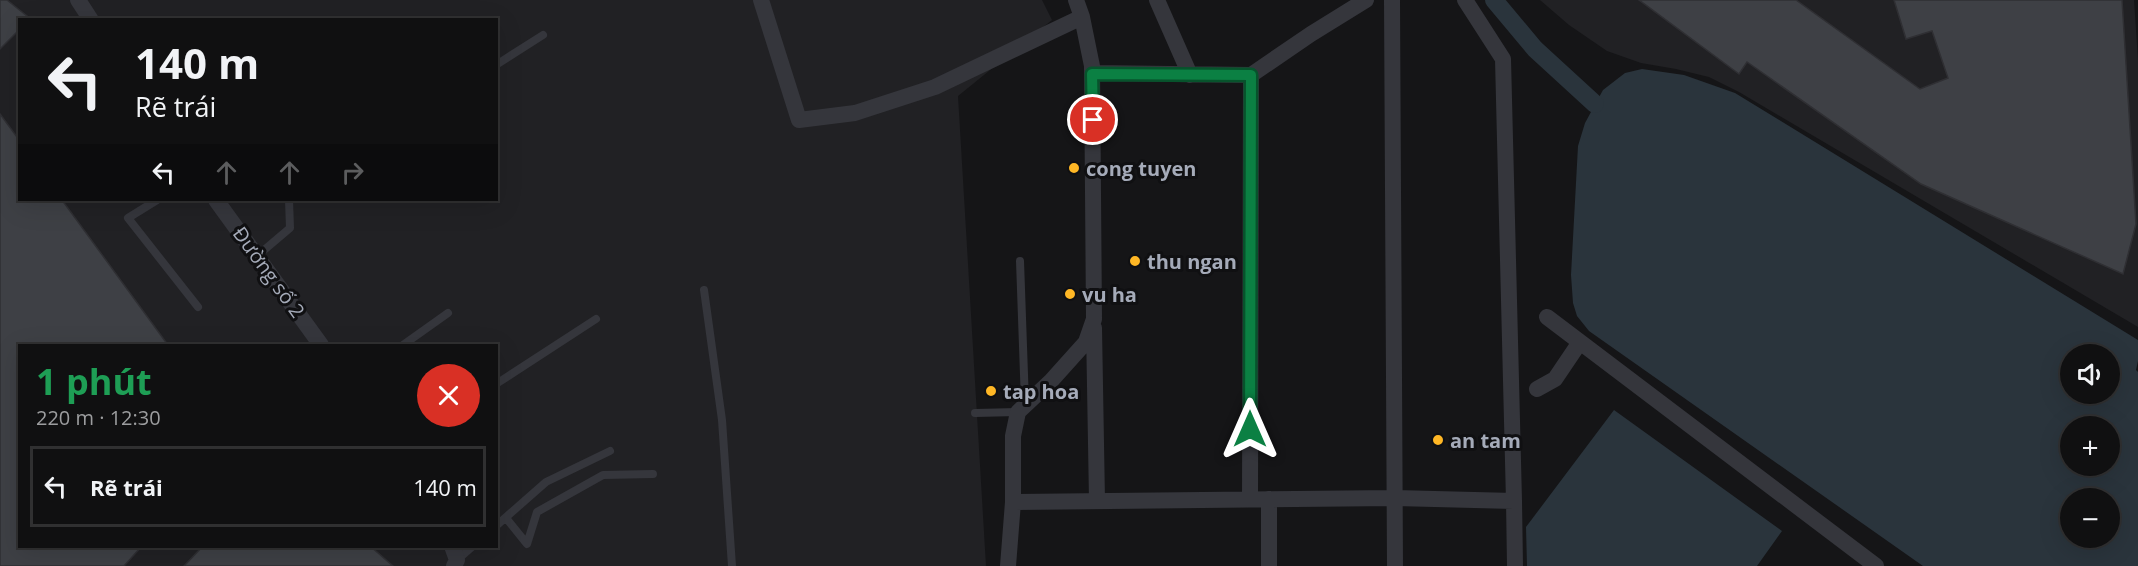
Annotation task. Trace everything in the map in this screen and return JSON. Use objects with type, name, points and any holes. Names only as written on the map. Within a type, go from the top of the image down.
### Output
[{"type":"street","points":[[78,0],[90,18]]},
{"type":"street","points":[[761,0],[800,120],[855,113],[935,87],[1082,17]]},
{"type":"street","points":[[1076,0],[1082,17],[1092,74],[1097,501]]},
{"type":"street","points":[[1157,0],[1190,75]]},
{"type":"street","points":[[1092,74],[1251,75],[1366,0]]},
{"type":"street","points":[[1392,0],[1395,566]]},
{"type":"street","points":[[1465,0],[1503,59],[1515,566]]},
{"type":"street","points":[[1250,500],[1251,75]]},
{"type":"street","name":"Đường số 2","points":[[217,201],[320,344]]},
{"type":"street","points":[[1547,317],[1876,566]]},
{"type":"street","points":[[1008,566],[1013,502],[1013,436],[1022,410],[1086,342],[1094,319]]},
{"type":"street","points":[[1537,389],[1555,379],[1580,342]]},
{"type":"street","points":[[1013,502],[1395,498],[1514,501]]},
{"type":"street","points":[[1269,499],[1269,566]]},
{"type":"lane","points":[[498,64],[543,36]]},
{"type":"lane","points":[[155,201],[128,218],[198,307]]},
{"type":"lane","points":[[257,256],[290,228],[289,201]]},
{"type":"lane","points":[[975,413],[1022,410],[1020,261]]},
{"type":"lane","points":[[704,290],[722,420],[732,566]]},
{"type":"lane","points":[[404,344],[448,313]]},
{"type":"lane","points":[[498,383],[596,319]]},
{"type":"lane","points":[[498,524],[546,482],[609,450]]},
{"type":"lane","points":[[506,518],[527,544],[537,512],[603,475],[653,474]]},
{"type":"lane","points":[[456,559],[470,548]]},
{"type":"shaded area","points":[[0,0],[1042,0],[1052,20],[958,96],[986,566],[0,566]]},
{"type":"shaded area","points":[[1540,0],[2134,0],[2138,60],[2138,327],[1739,92],[1709,77],[1641,63],[1607,51],[1569,25]]},
{"type":"shaded area","points":[[1642,69],[1684,75],[1735,93],[2138,340],[2136,370],[2138,372],[2138,566],[1923,566],[1589,331],[1577,316],[1573,303],[1571,275],[1578,146],[1585,123],[1603,90],[1625,73]]},
{"type":"shaded area","points":[[1614,410],[1782,531],[1757,566],[1527,566],[1526,527]]},
{"type":"building","points":[[0,0],[7,0],[30,18],[18,18],[18,31],[0,49]]},
{"type":"building","points":[[1639,0],[1796,0],[1920,89],[1948,78],[1932,31],[1906,39],[1894,0],[2122,0],[2136,224],[2123,274],[1921,184],[1747,62],[1739,74]]},
{"type":"building","points":[[0,114],[18,138],[18,201],[63,201],[167,344],[18,344],[18,548],[140,548],[124,566],[0,566]]},
{"type":"building","points":[[201,548],[372,548],[393,566],[184,566]]},
{"type":"waterway","points":[[1494,0],[1535,49],[1595,104]]},
{"type":"place","name":"cong tuyen","points":[[1074,168]]},
{"type":"place","name":"thu ngan","points":[[1135,261]]},
{"type":"place","name":"vu ha","points":[[1070,294]]},
{"type":"place","name":"tap hoa","points":[[991,391]]},
{"type":"place","name":"an tam","points":[[1438,440]]},
{"type":"route","points":[[1093,120],[1092,74],[1251,75],[1250,429]]}]
